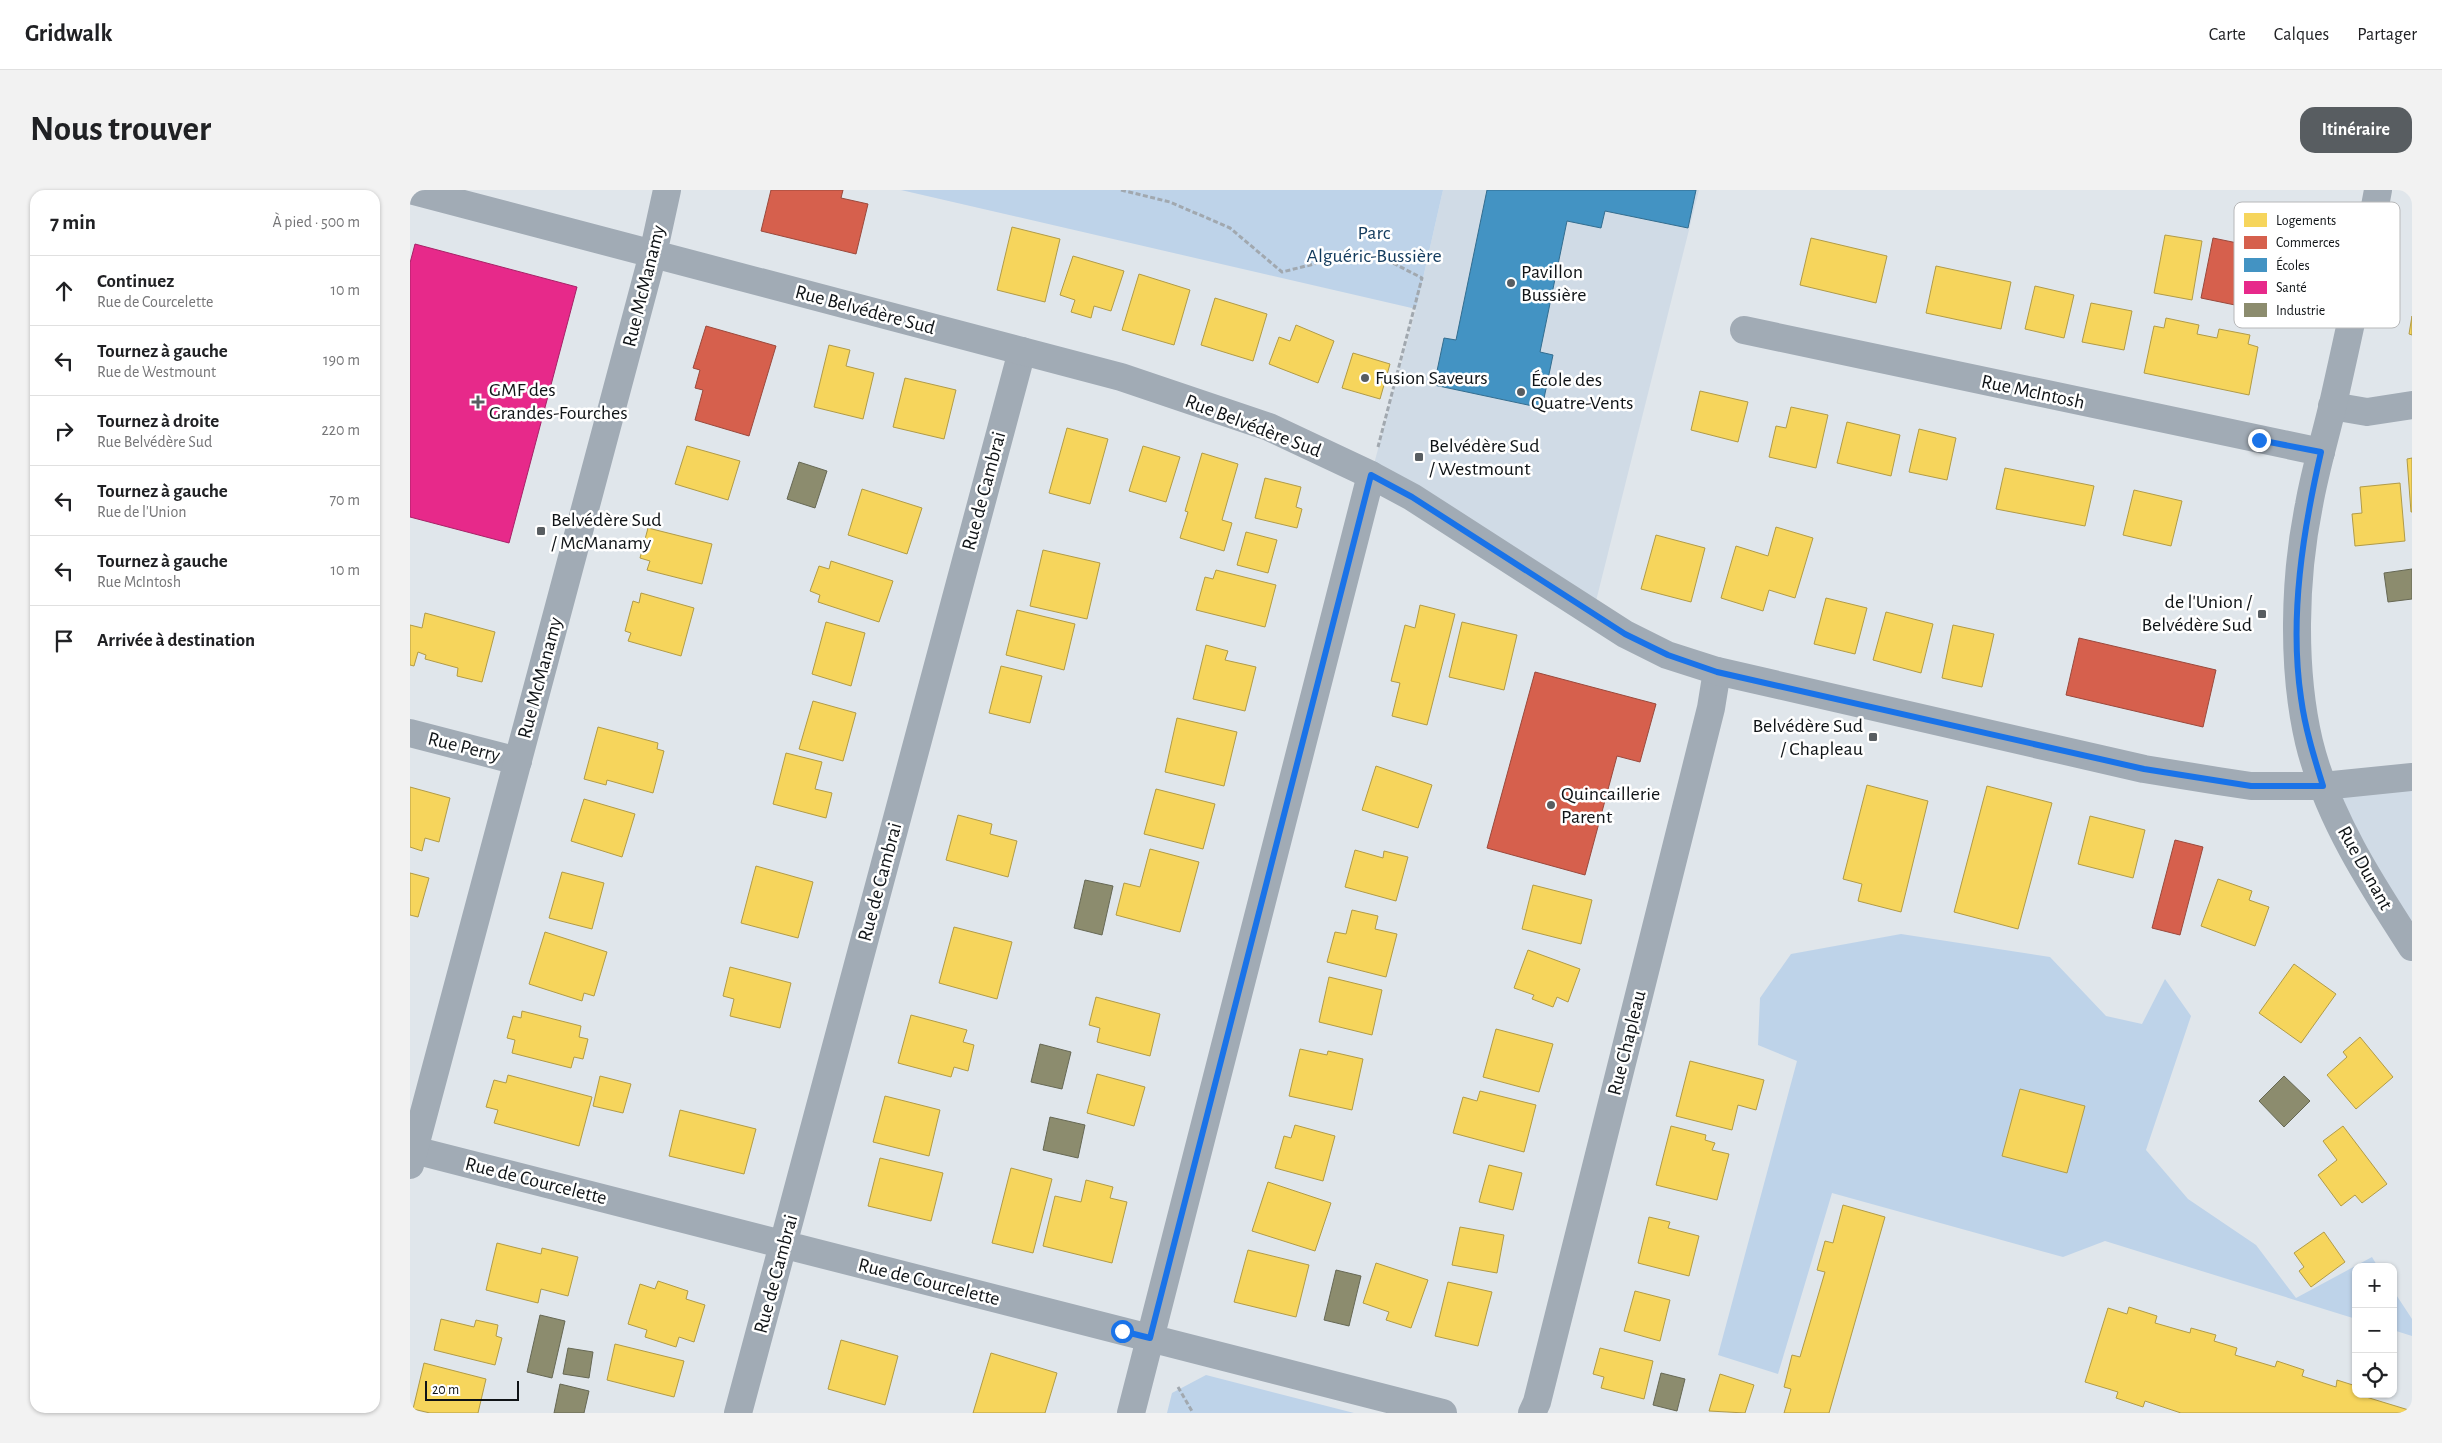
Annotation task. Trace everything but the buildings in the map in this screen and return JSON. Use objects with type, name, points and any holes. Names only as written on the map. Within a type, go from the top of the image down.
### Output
[{"type":"street","name":"Rue Belvédère Sud","points":[[410,190],[1120,377],[1269,427],[1371,475],[1412,497],[1625,634],[1668,655],[1717,672],[2144,769],[2251,786],[2323,786],[2412,777]]},
{"type":"street","name":"Rue McManamy","points":[[412,1157],[417,1109],[518,761],[654,254],[667,190]]},
{"type":"street","name":"Rue Dunant","points":[[2349,328],[2308,506],[2299,588],[2297,648],[2300,697],[2309,743],[2323,786],[2360,861],[2412,947]]},
{"type":"street","name":"Rue McIntosh","points":[[1744,330],[2321,452]]},
{"type":"street","name":"Rue de Cambrai","points":[[738,1413],[1022,351]]},
{"type":"street","points":[[2332,406],[2367,412],[2412,405]]},
{"type":"street","points":[[1130,1413],[1371,475]]},
{"type":"street","name":"Rue Chapleau","points":[[1532,1413],[1540,1393],[1707,727],[1717,672]]},
{"type":"street","name":"Rue Perry","points":[[410,733],[518,761]]},
{"type":"street","name":"Rue de Courcelette","points":[[412,1157],[784,1245],[1443,1413]]},
{"type":"path","points":[[1121,190],[1170,202],[1230,228],[1282,272],[1314,264],[1344,252],[1387,260],[1422,278],[1371,475]]},
{"type":"path","points":[[1178,1387],[1193,1413]]},
{"type":"shaded area","name":"École des Quatre-Vents","points":[[1443,190],[1699,190],[1593,613],[1371,475],[1416,309]]},
{"type":"shaded area","points":[[2412,777],[2412,947],[2323,786]]},
{"type":"green space","name":"Parc Alguéric-Bussière","points":[[901,190],[1443,190],[1416,309]]},
{"type":"green space","points":[[1901,934],[2050,957],[2106,1016],[2142,1024],[2165,979],[2191,1016],[2146,1150],[2188,1199],[2256,1245],[2296,1298],[2352,1268],[2352,1318],[2105,1241],[2063,1257],[1832,1193],[1778,1374],[1718,1355],[1797,1061],[1758,1045],[1760,998],[1791,954]]},
{"type":"green space","points":[[2372,1257],[2376,1263],[2361,1263]]},
{"type":"green space","points":[[2397,1296],[2412,1319],[2412,1336],[2397,1331]]},
{"type":"green space","points":[[1206,1375],[1354,1413],[1167,1413],[1172,1393]]},
{"type":"place","name":"Pavillon Bussière","points":[[1511,283]]},
{"type":"place","name":"Fusion Saveurs","points":[[1365,378]]},
{"type":"place","name":"École des Quatre-Vents","points":[[1521,392]]},
{"type":"place","name":"GMF des Grandes-Fourches","points":[[478,402]]},
{"type":"place","name":"Belvédère Sud / Westmount","points":[[1419,457]]},
{"type":"place","name":"Belvédère Sud / McManamy","points":[[541,531]]},
{"type":"place","name":"de l'Union / Belvédère Sud","points":[[2262,614]]},
{"type":"place","name":"Belvédère Sud / Chapleau","points":[[1873,737]]},
{"type":"place","name":"Quincaillerie Parent","points":[[1551,805]]},
{"type":"route","points":[[1122,1331],[1150,1338],[1371,475],[1412,497],[1625,634],[1668,655],[1717,672],[2144,769],[2251,786],[2323,786],[2309,743],[2300,697],[2297,648],[2299,588],[2308,506],[2321,452],[2259,440]]}]
